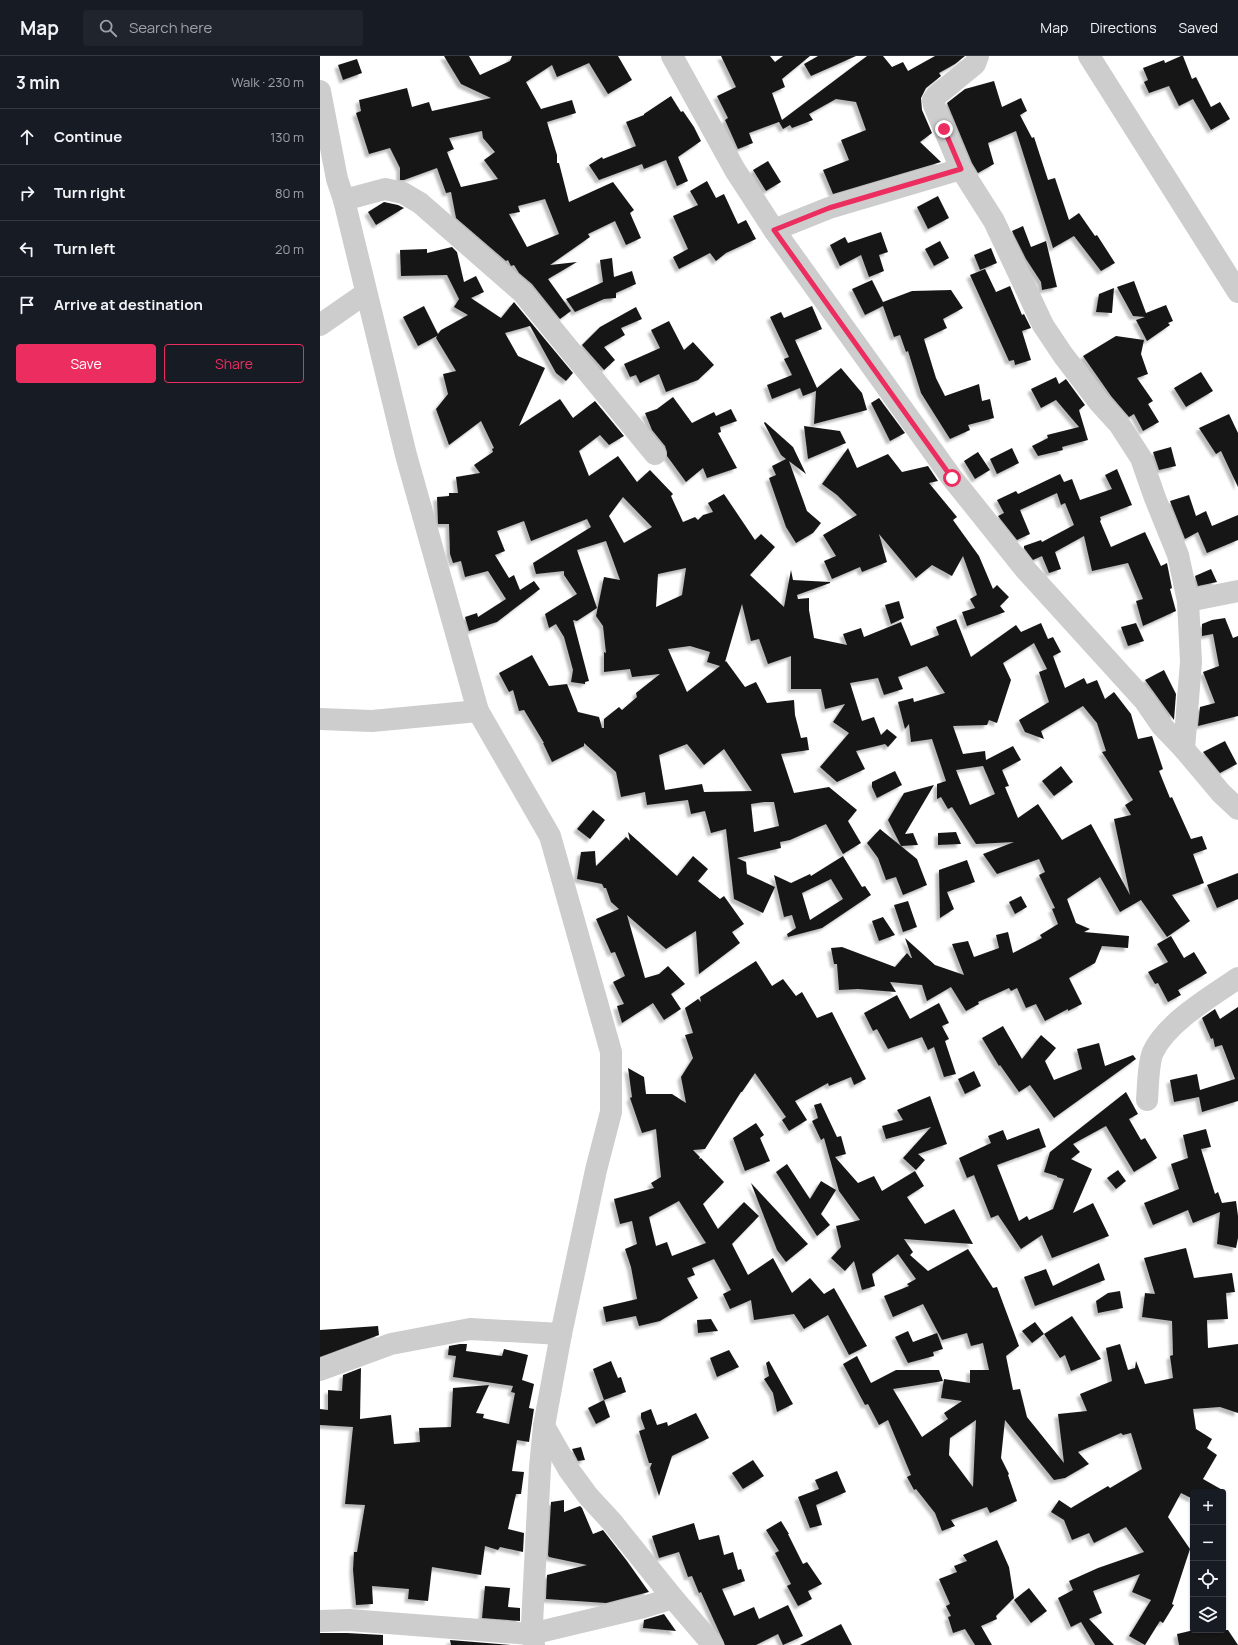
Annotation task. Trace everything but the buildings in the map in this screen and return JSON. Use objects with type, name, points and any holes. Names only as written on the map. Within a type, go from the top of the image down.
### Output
[{"type":"street","points":[[672,56],[735,170],[774,230],[952,478],[1025,569],[1144,700],[1162,726],[1184,749],[1221,793],[1238,809]]},
{"type":"street","points":[[978,56],[975,64],[939,92],[934,100],[934,105],[961,169],[994,222],[1043,325],[1063,355],[1099,402],[1119,424],[1141,458],[1178,555],[1188,601],[1191,662],[1184,749]]},
{"type":"street","points":[[1089,56],[1238,292]]},
{"type":"street","points":[[320,91],[337,179],[344,200],[406,455],[478,711],[550,836],[611,1052],[611,1112],[596,1170],[560,1334],[544,1426],[540,1467],[531,1642]]},
{"type":"street","points":[[774,230],[829,208],[961,169]]},
{"type":"street","points":[[344,200],[385,189],[403,193],[420,203],[522,292],[655,454]]},
{"type":"street","points":[[320,325],[366,293]]},
{"type":"street","points":[[1188,601],[1238,591]]},
{"type":"street","points":[[320,719],[372,720],[478,711]]},
{"type":"street","points":[[1147,1100],[1153,1052],[1170,1029],[1194,1009],[1238,978]]},
{"type":"street","points":[[320,1370],[391,1344],[470,1329],[560,1334]]},
{"type":"street","points":[[544,1426],[569,1470],[588,1496],[612,1522],[713,1645]]},
{"type":"street","points":[[320,1621],[349,1620],[531,1642],[673,1598]]},
{"type":"route","points":[[944,129],[961,169],[829,208],[774,230],[952,478]]}]
